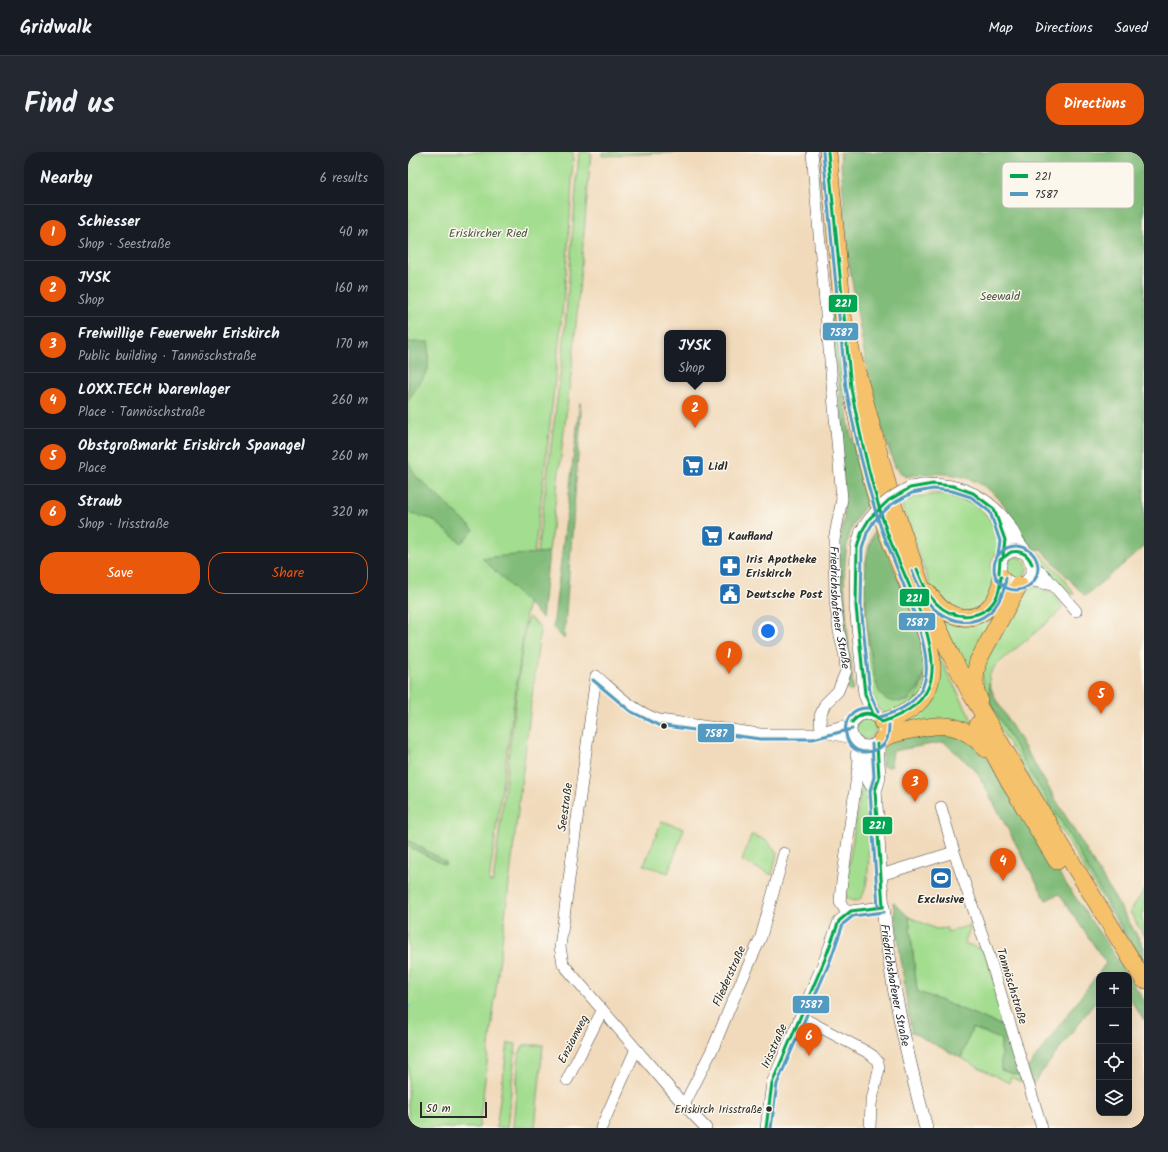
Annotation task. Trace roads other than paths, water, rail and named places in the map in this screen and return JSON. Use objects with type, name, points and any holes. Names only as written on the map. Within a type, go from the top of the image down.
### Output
[{"type":"main road","points":[[828,152],[851,388],[866,464],[887,533],[919,613],[928,642],[932,664],[928,690],[919,702],[905,714],[872,716]]},
{"type":"main road","points":[[844,324],[892,501],[927,603],[970,692],[1144,980]]},
{"type":"main road","points":[[911,555],[932,599],[940,607],[955,616],[965,618],[984,612],[997,596],[1001,586],[1001,577]]},
{"type":"main road","points":[[993,728],[978,696],[975,672],[978,661],[987,642],[1023,582]]},
{"type":"main road","points":[[919,613],[1008,780],[1058,862],[1144,992]]},
{"type":"main road","points":[[870,746],[890,735],[926,726],[941,725],[959,728],[974,737],[980,743],[1008,780]]},
{"type":"street","name":"Friedrichshafener Straße","points":[[812,152],[842,499],[834,540],[835,601],[838,631],[845,657],[846,671],[838,691],[825,704],[822,710],[820,716],[821,732]]},
{"type":"street","points":[[883,908],[859,910],[847,913],[840,902],[859,761],[870,746],[884,732],[872,716],[865,694],[856,606],[856,558],[862,531],[879,508],[889,500],[910,488],[932,484],[953,486],[973,493],[994,509],[1010,527],[1033,565],[1047,578],[1051,585],[1076,611]]},
{"type":"street","points":[[994,509],[1005,540],[1004,555],[998,567],[1001,577],[1009,584],[1023,582],[1051,585]]},
{"type":"street","points":[[1004,555],[1016,550],[1026,553]]},
{"type":"street","points":[[1023,582],[1032,574],[1033,565]]},
{"type":"street","name":"Seestraße","points":[[706,1128],[695,1123],[684,1105],[563,964],[560,947],[596,676],[628,704],[645,716],[659,720],[760,734],[813,734],[851,724]]},
{"type":"street","points":[[870,746],[856,743],[850,732],[851,724],[855,718],[872,716]]},
{"type":"street","name":"Seestraße","points":[[821,732],[852,738]]},
{"type":"street","name":"Friedrichshafener Straße","points":[[870,746],[868,779],[874,791],[883,908],[893,978],[908,1057],[926,1128]]},
{"type":"street","name":"Tannöschstraße","points":[[941,807],[954,852],[988,949],[1042,1128]]},
{"type":"street","points":[[881,875],[954,852]]},
{"type":"street","name":"Fliederstraße","points":[[684,1105],[714,1046],[761,937],[784,853]]},
{"type":"street","name":"Irisstraße","points":[[766,1128],[772,1083],[828,952],[836,926],[847,913]]},
{"type":"street","name":"Enzianweg","points":[[567,1080],[602,1011]]},
{"type":"street","points":[[801,1017],[867,1052],[878,1062],[879,1069],[871,1104],[870,1128]]},
{"type":"street","points":[[602,1128],[636,1049]]},
{"type":"place","name":"JYSK","points":[[695,428]]},
{"type":"place","name":"Lidl","points":[[693,466]]},
{"type":"place","name":"Kaufland","points":[[712,536]]},
{"type":"place","name":"Iris Apotheke Eriskirch","points":[[730,566]]},
{"type":"place","name":"Deutsche Post","points":[[730,594]]},
{"type":"place","name":"Schiesser","points":[[729,674]]},
{"type":"place","name":"Obstgroßmarkt Eriskirch Spanagel","points":[[1101,714]]},
{"type":"place","name":"Freiwillige Feuerwehr Eriskirch","points":[[915,802]]},
{"type":"place","name":"Exclusive","points":[[941,878]]},
{"type":"place","name":"LOXX.TECH Warenlager","points":[[1003,881]]},
{"type":"place","name":"Straub","points":[[809,1056]]},
{"type":"place","name":"Eriskirch Irisstraße","points":[[769,1109]]},
{"type":"park label","name":"Eriskircher Ried","points":[[488,233]]},
{"type":"park label","name":"Seewald","points":[[1000,296]]}]
